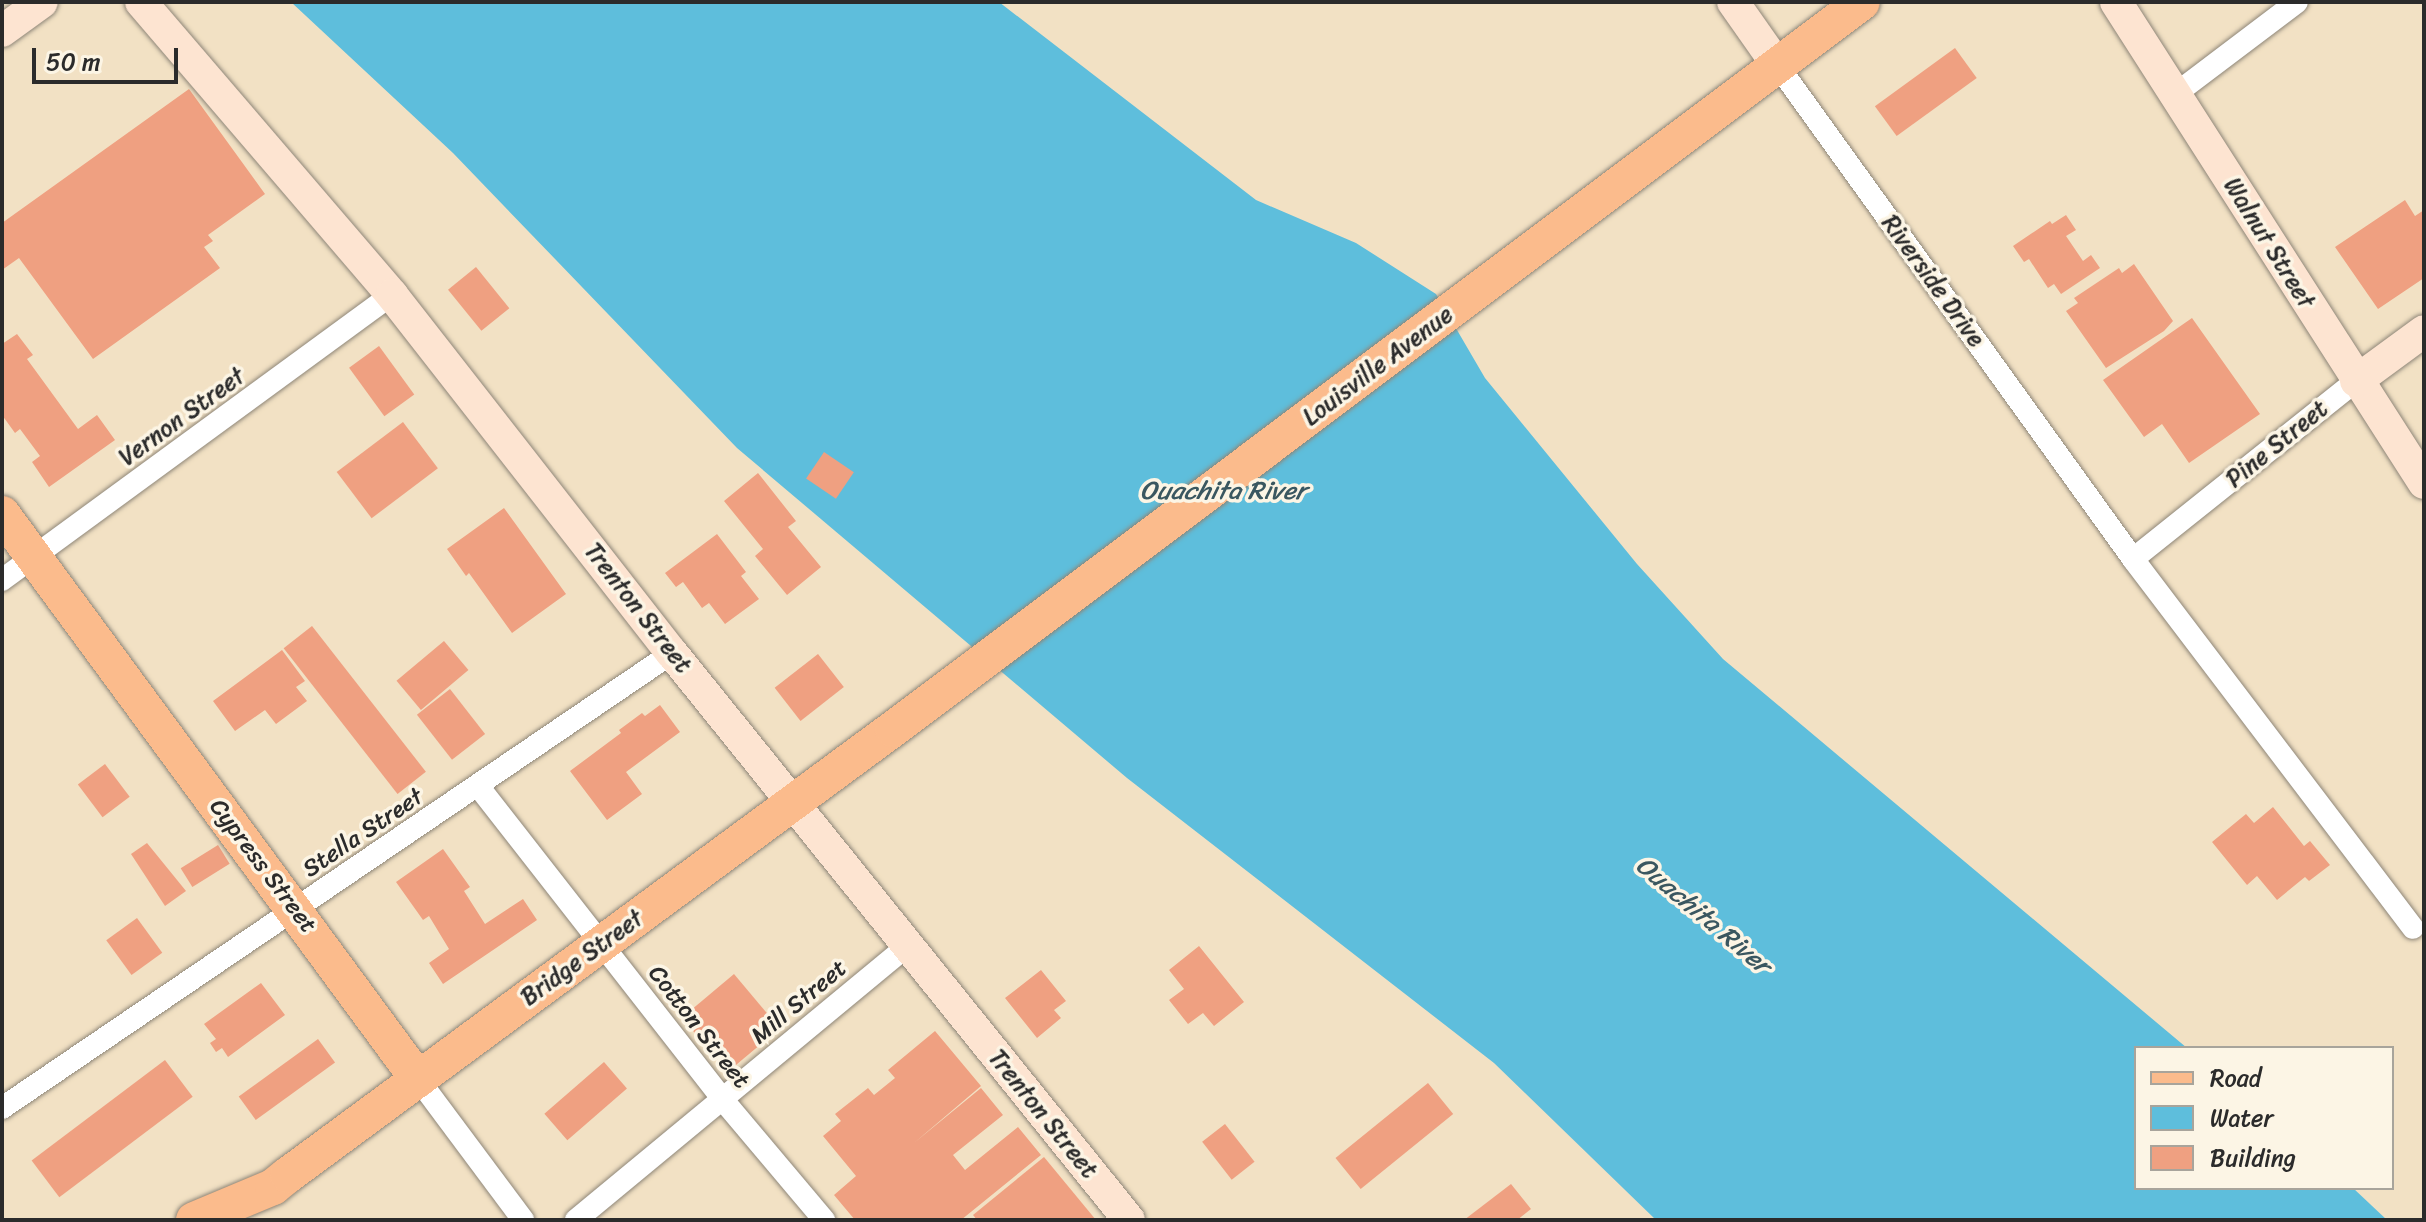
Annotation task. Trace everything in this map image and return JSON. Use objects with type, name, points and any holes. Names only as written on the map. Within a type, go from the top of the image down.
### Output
[{"type":"main road","name":"Louisville Avenue","points":[[893,729],[1862,2]]},
{"type":"main road","name":"Cypress Street","points":[[2,514],[418,1079]]},
{"type":"main road","name":"Bridge Street","points":[[244,1220],[273,1187],[893,729]]},
{"type":"main road","name":"Bridge Street","points":[[194,1220],[273,1187]]},
{"type":"street","points":[[2,31],[42,2]]},
{"type":"street","name":"Trenton Street","points":[[141,2],[392,295],[672,653],[795,800],[907,946],[1129,1220]]},
{"type":"street","name":"Riverside Drive","points":[[1733,2],[2133,559],[2413,928]]},
{"type":"street","name":"Walnut Street","points":[[2116,2],[2424,483]]},
{"type":"street","points":[[2174,95],[2297,2]]},
{"type":"street","name":"Vernon Street","points":[[2,580],[392,295]]},
{"type":"street","name":"Pine Street","points":[[2133,559],[2356,381],[2424,331]]},
{"type":"street","name":"Stella Street","points":[[2,1108],[672,653]]},
{"type":"street","name":"Cotton Street","points":[[478,786],[723,1100],[824,1220]]},
{"type":"street","name":"Mill Street","points":[[576,1220],[907,946]]},
{"type":"street","name":"Cypress Street","points":[[418,1079],[523,1220]]},
{"type":"water","name":"Ouachita River","points":[[291,2],[999,2],[1256,200],[1356,243],[1436,294],[1485,378],[1637,564],[1723,659],[2185,1046],[2134,1046],[2134,1190],[2355,1190],[2387,1220],[1656,1220],[1494,1063],[1127,778],[737,448],[453,153]]},
{"type":"building","points":[[1955,48],[1977,78],[1897,136],[1875,106]]},
{"type":"building","points":[[189,89],[265,194],[208,235],[213,241],[204,247],[220,268],[93,359],[19,258],[2,270],[2,223]]},
{"type":"building","points":[[2405,200],[2415,216],[2424,210],[2424,278],[2378,309],[2335,247]]},
{"type":"building","points":[[2066,215],[2076,230],[2066,236],[2083,261],[2091,255],[2100,268],[2061,294],[2054,284],[2048,288],[2029,259],[2024,262],[2013,246],[2050,221],[2052,224]]},
{"type":"building","points":[[2134,264],[2173,321],[2164,331],[2106,368],[2066,311],[2078,303],[2074,298],[2119,268],[2122,273]]},
{"type":"building","points":[[476,267],[509,308],[481,331],[448,290]]},
{"type":"building","points":[[2192,318],[2260,414],[2189,463],[2162,424],[2144,437],[2103,380]]},
{"type":"building","points":[[17,334],[33,355],[27,359],[78,429],[97,415],[115,440],[49,487],[32,462],[40,456],[20,429],[15,433],[2,415],[2,344]]},
{"type":"building","points":[[379,346],[414,395],[384,416],[349,368]]},
{"type":"building","points":[[403,422],[438,468],[372,518],[337,472]]},
{"type":"building","points":[[824,452],[854,472],[836,499],[806,479]]},
{"type":"building","points":[[758,473],[796,521],[788,527],[821,567],[787,595],[755,556],[763,549],[724,501]]},
{"type":"building","points":[[504,508],[566,594],[512,633],[469,573],[466,576],[447,549]]},
{"type":"building","points":[[717,534],[746,572],[741,576],[759,599],[725,624],[709,603],[702,608],[683,582],[676,587],[665,573]]},
{"type":"building","points":[[312,626],[426,772],[398,794],[284,648]]},
{"type":"building","points":[[444,641],[468,670],[421,710],[397,681]]},
{"type":"building","points":[[282,650],[305,681],[296,687],[307,701],[276,724],[265,710],[235,731],[213,701]]},
{"type":"building","points":[[818,654],[844,687],[801,721],[775,688]]},
{"type":"building","points":[[450,689],[485,734],[452,760],[417,715]]},
{"type":"building","points":[[660,705],[680,732],[626,772],[642,794],[607,820],[570,771],[621,733],[619,730],[642,713],[645,716]]},
{"type":"building","points":[[105,764],[130,797],[103,817],[78,784]]},
{"type":"building","points":[[2273,807],[2304,846],[2310,841],[2330,865],[2309,881],[2305,877],[2277,900],[2257,876],[2247,885],[2212,842],[2246,814],[2254,823]]},
{"type":"building","points":[[147,843],[186,891],[165,906],[131,854]]},
{"type":"building","points":[[218,845],[230,864],[192,887],[181,868]]},
{"type":"building","points":[[443,849],[470,887],[464,891],[485,924],[523,899],[537,920],[443,984],[429,963],[449,949],[429,916],[423,920],[396,882]]},
{"type":"building","points":[[137,918],[162,953],[132,975],[106,940]]},
{"type":"building","points":[[1199,946],[1244,1002],[1214,1026],[1203,1013],[1188,1024],[1169,1000],[1184,989],[1169,970]]},
{"type":"building","points":[[1041,970],[1066,1001],[1054,1010],[1061,1018],[1037,1038],[1005,998]]},
{"type":"building","points":[[734,974],[780,1028],[728,1072],[682,1018]]},
{"type":"building","points":[[261,983],[285,1015],[228,1057],[222,1048],[216,1052],[210,1043],[216,1039],[204,1024]]},
{"type":"building","points":[[935,1031],[981,1086],[914,1143],[981,1088],[1003,1115],[953,1155],[965,1170],[1018,1127],[1041,1155],[961,1220],[855,1220],[834,1195],[856,1176],[823,1136],[841,1121],[835,1114],[868,1088],[874,1095],[895,1078],[888,1070]]},
{"type":"building","points":[[318,1039],[335,1062],[256,1120],[239,1097]]},
{"type":"building","points":[[165,1060],[193,1097],[59,1197],[32,1161]]},
{"type":"building","points":[[604,1062],[627,1088],[567,1140],[544,1114]]},
{"type":"building","points":[[1428,1083],[1453,1114],[1361,1189],[1336,1158]]},
{"type":"building","points":[[1225,1124],[1255,1162],[1232,1180],[1202,1142]]},
{"type":"building","points":[[1044,1157],[1096,1220],[977,1220],[973,1215]]},
{"type":"building","points":[[1511,1184],[1531,1209],[1517,1220],[1464,1220]]}]
